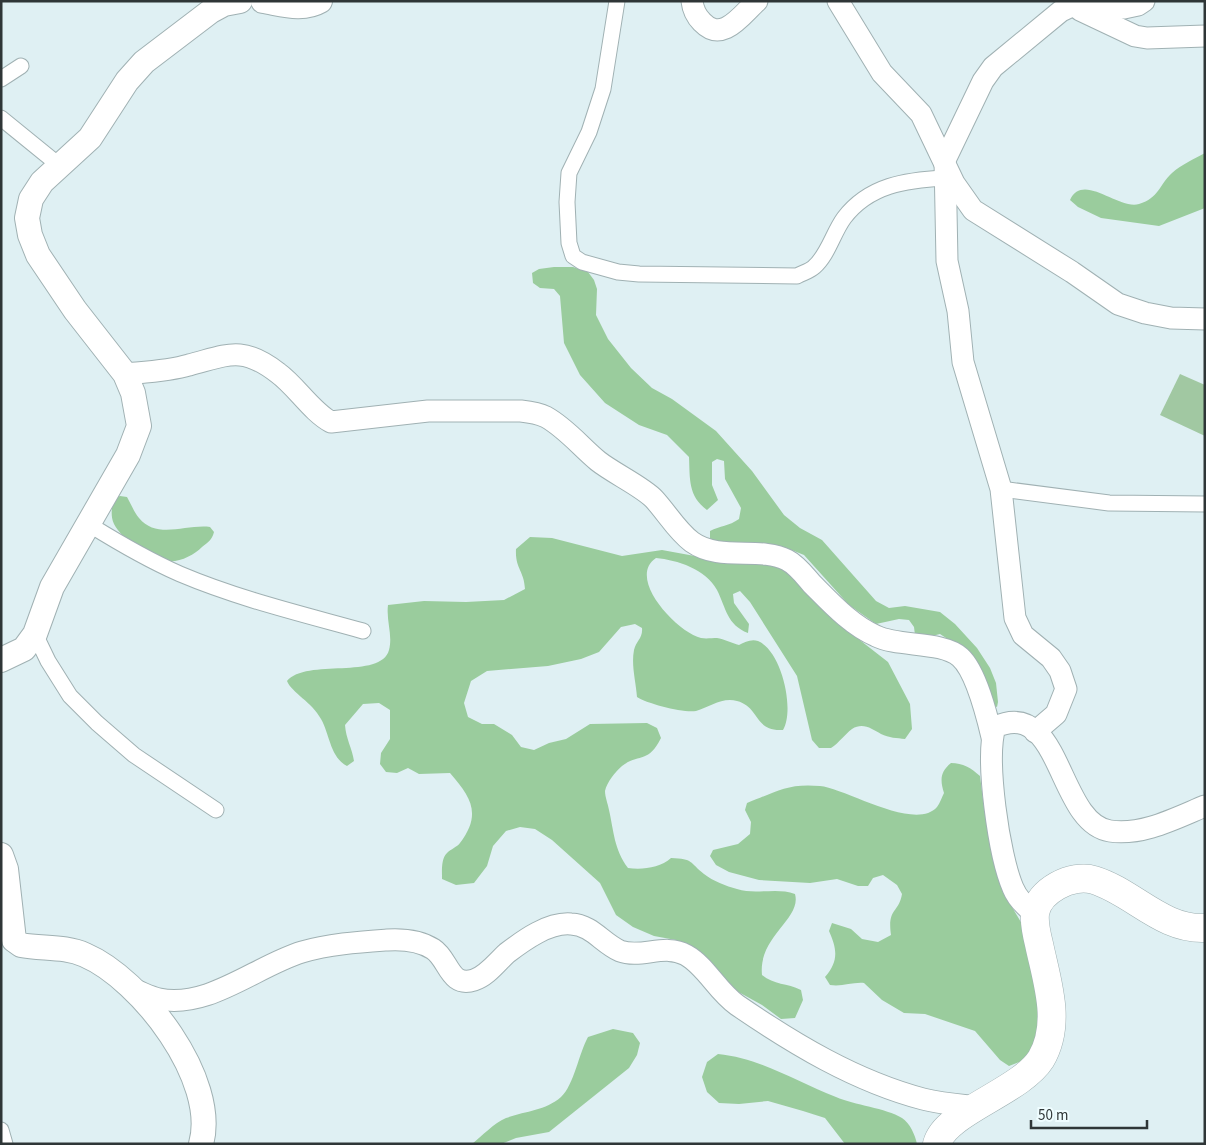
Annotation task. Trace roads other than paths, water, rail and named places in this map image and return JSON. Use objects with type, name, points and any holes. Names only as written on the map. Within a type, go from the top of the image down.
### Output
[{"type":"highway","points":[[937,1144],[945,1128],[1027,1076],[1040,1060],[1050,1040],[1053,1019],[1035,914],[1042,896],[1056,887],[1076,880],[1093,879],[1172,922],[1205,928]]},
{"type":"main road","points":[[1,660],[24,649],[35,634],[52,587],[90,525],[128,455],[139,426],[134,393],[125,374],[52,277],[38,255],[30,235],[27,218],[30,200],[42,182],[90,138],[128,81],[144,62],[211,11],[224,4],[240,1]]},
{"type":"main road","points":[[263,1],[295,6],[312,6],[320,1]]},
{"type":"main road","points":[[1,855],[6,869],[11,928],[14,940],[21,945],[83,954],[115,972],[132,989],[152,1012],[189,1064],[199,1088],[204,1111],[205,1126],[201,1144]]},
{"type":"street","points":[[617,1],[603,89],[588,132],[568,173],[569,243],[573,256],[582,262],[609,270],[639,274],[797,276],[814,268],[844,218],[861,201],[878,190],[945,169]]},
{"type":"street","points":[[692,1],[696,16],[707,27],[716,31],[728,28],[757,1]]},
{"type":"street","points":[[838,1],[882,73],[922,114],[945,169],[973,210],[1072,272],[1118,304],[1145,313],[1171,318],[1205,319]]},
{"type":"street","points":[[1035,732],[1056,714],[1066,689],[1060,671],[1051,658],[1023,635],[1015,618],[1001,489],[963,362],[958,311],[947,261],[945,169],[974,97],[993,67],[1071,5],[1080,2],[1124,8],[1138,5],[1144,1]]},
{"type":"street","points":[[1071,5],[1135,36],[1161,38],[1205,36]]},
{"type":"street","points":[[1,79],[21,66]]},
{"type":"street","points":[[1,118],[60,166]]},
{"type":"street","points":[[125,374],[189,365],[216,356],[230,354],[264,362],[300,392],[324,418],[331,422],[428,411],[535,412],[564,429],[600,462],[653,498],[692,542],[715,551],[768,555],[788,560],[842,614],[875,636],[893,643],[933,647],[960,657],[983,703],[992,737],[996,820],[1004,861],[1013,889],[1024,904],[1035,914]]},
{"type":"street","points":[[1001,489],[1109,502],[1205,504]]},
{"type":"street","points":[[90,525],[136,553],[181,574],[247,597],[363,631]]},
{"type":"street","points":[[35,634],[70,696],[97,723],[134,755],[216,810]]},
{"type":"street","points":[[992,737],[995,727],[1004,723],[1018,722],[1029,726],[1052,753],[1073,795],[1093,824],[1108,831],[1142,829],[1205,806]]},
{"type":"street","points":[[132,989],[159,999],[183,1000],[212,992],[277,961],[302,952],[328,946],[387,940],[414,940],[434,949],[444,960],[450,974],[464,982],[476,980],[531,937],[552,927],[569,923],[586,926],[607,944],[622,952],[642,953],[663,950],[685,954],[698,964],[715,986],[735,1004],[834,1065],[923,1099],[980,1106]]},
{"type":"street","points":[[1,1130],[6,1144]]}]
